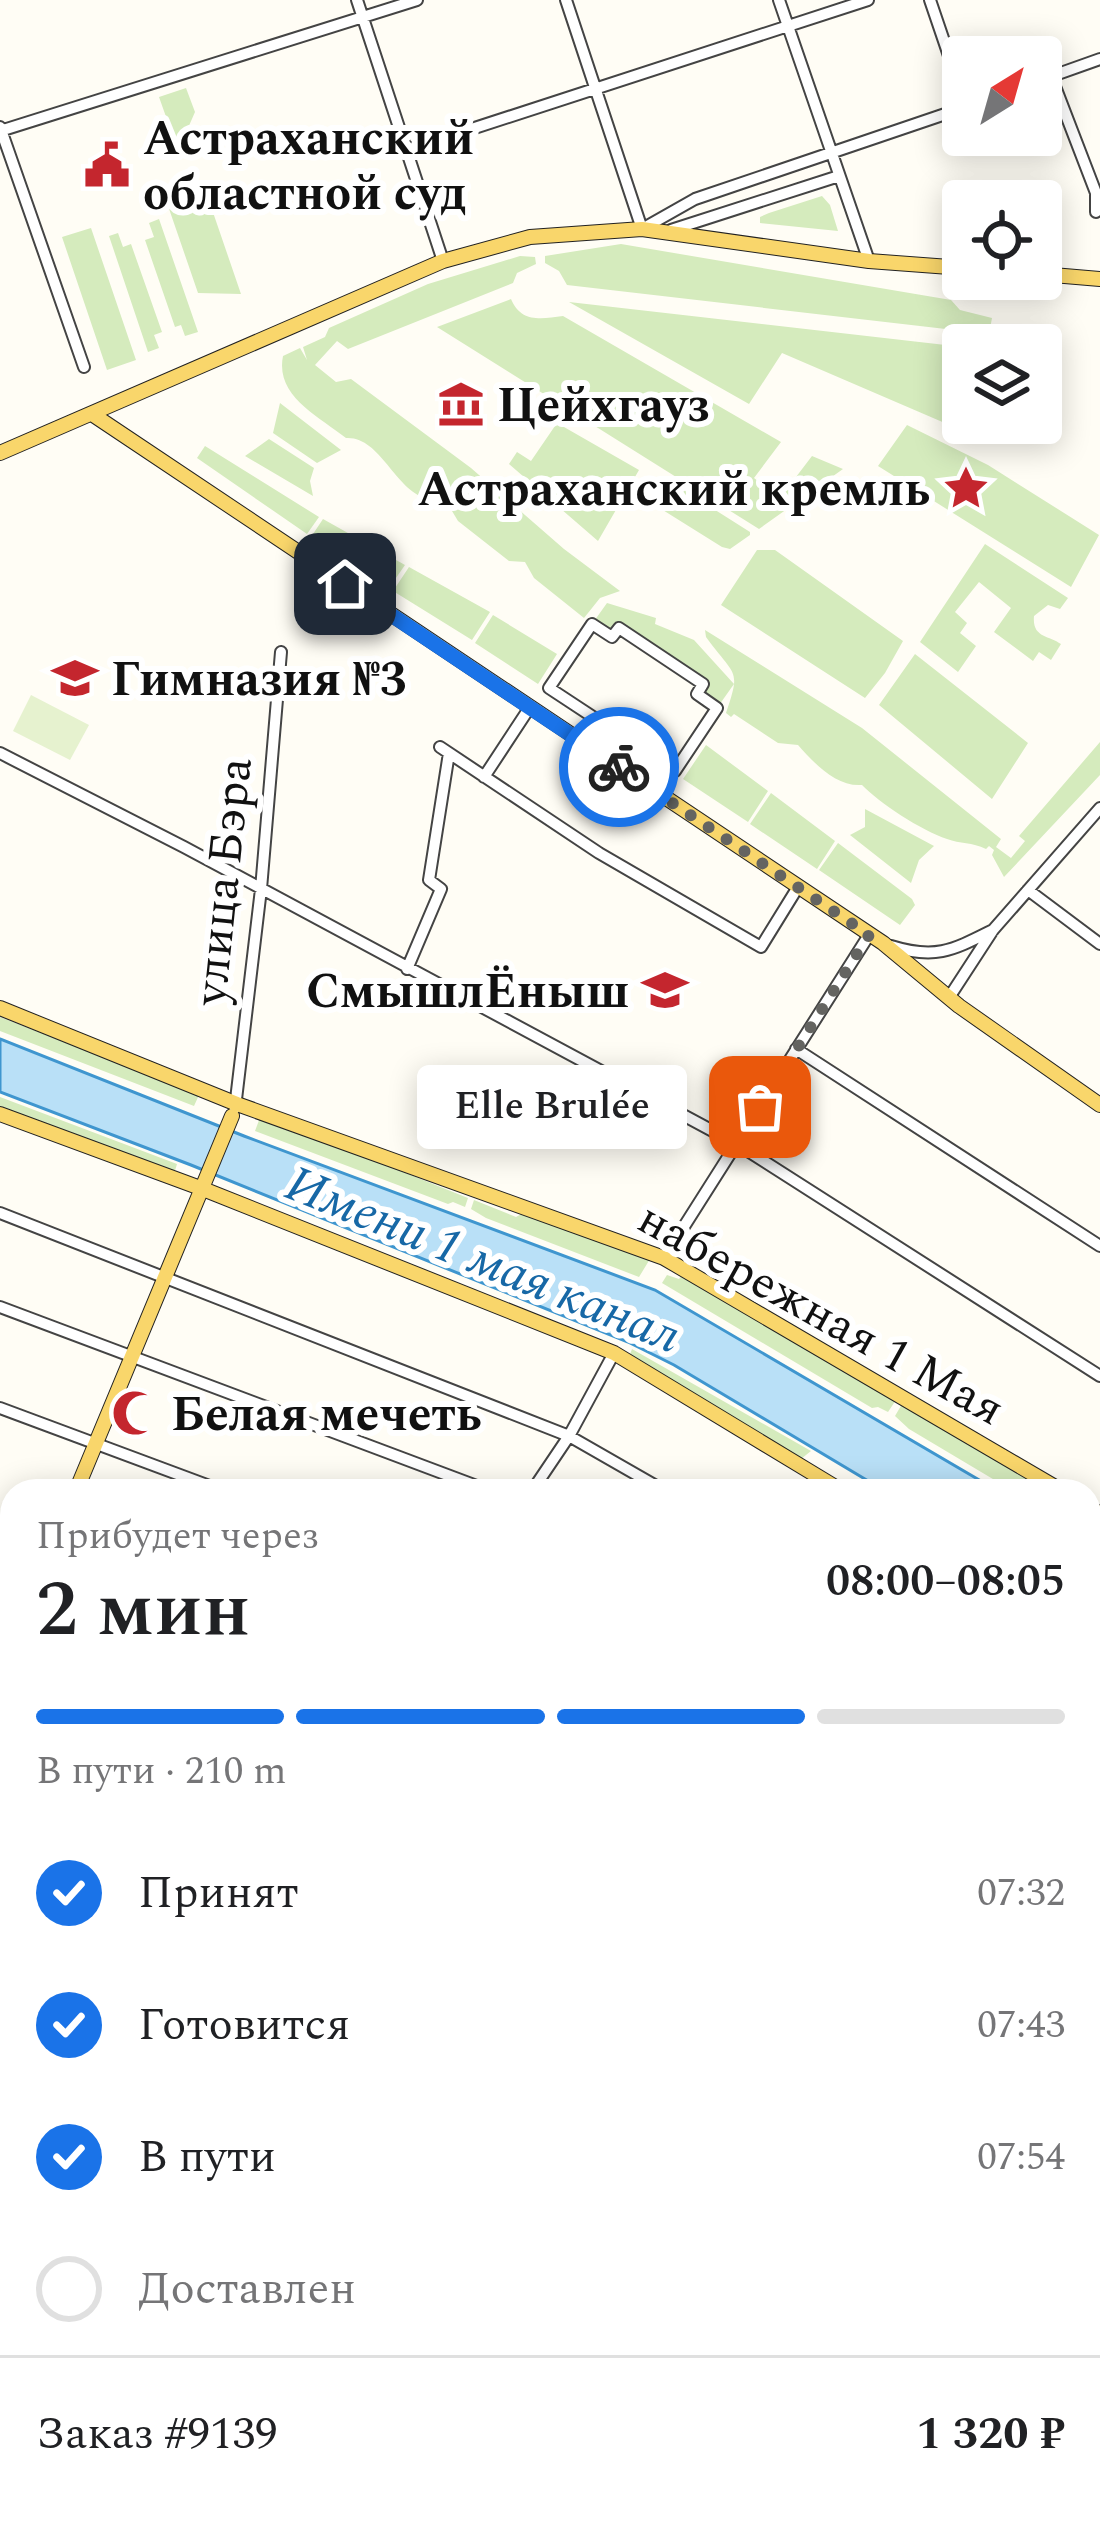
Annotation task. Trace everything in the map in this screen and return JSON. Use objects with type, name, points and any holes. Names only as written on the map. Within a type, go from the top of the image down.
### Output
[{"type":"main road","points":[[3,446],[92,414],[443,261],[530,237],[641,229],[869,261],[942,266]]},
{"type":"main road","points":[[1062,276],[1100,279]]},
{"type":"main road","points":[[92,414],[876,939],[1100,1105]]},
{"type":"main road","name":"набережная 1 Мая","points":[[0,1008],[234,1110],[664,1258],[1042,1479]]},
{"type":"main road","points":[[81,1479],[234,1110]]},
{"type":"main road","points":[[0,1114],[204,1185],[614,1353],[822,1479]]},
{"type":"street","points":[[357,0],[443,261]]},
{"type":"street","points":[[84,367],[0,130],[417,0]]},
{"type":"street","points":[[566,0],[641,229],[695,200],[942,115]]},
{"type":"street","points":[[778,0],[869,261]]},
{"type":"street","points":[[407,150],[868,0]]},
{"type":"street","points":[[930,0],[942,36]]},
{"type":"street","points":[[1062,72],[1100,59]]},
{"type":"street","points":[[1062,115],[1096,193],[1096,212]]},
{"type":"street","points":[[659,234],[839,176]]},
{"type":"street","points":[[592,624],[612,637],[619,628],[704,684],[697,694],[717,708],[676,771],[549,688],[592,624]]},
{"type":"street","name":"улица Бэра","points":[[234,1110],[261,889],[281,652]]},
{"type":"street","points":[[484,777],[530,707]]},
{"type":"street","points":[[407,969],[441,889],[429,880],[445,750],[599,853],[761,947],[798,887]]},
{"type":"street","points":[[0,753],[737,1144],[1100,1376]]},
{"type":"street","points":[[950,996],[994,930],[1100,808]]},
{"type":"street","points":[[1028,890],[1100,944]]},
{"type":"street","points":[[664,1258],[796,1049],[876,939],[931,955],[994,930]]},
{"type":"street","points":[[796,1049],[1100,1246]]},
{"type":"street","points":[[0,1213],[568,1436],[644,1479]]},
{"type":"street","points":[[0,1307],[458,1479]]},
{"type":"street","points":[[540,1479],[614,1353]]},
{"type":"street","points":[[0,1408],[189,1479]]},
{"type":"green space","points":[[186,88],[195,112],[188,128],[197,153],[181,159],[159,97]]},
{"type":"green space","points":[[205,189],[241,294],[198,293],[166,200]]},
{"type":"green space","points":[[822,196],[838,231],[760,223],[760,217],[769,213]]},
{"type":"green space","points":[[159,219],[198,332],[185,336],[181,325],[175,327],[145,240],[154,237],[149,223]]},
{"type":"green space","points":[[91,228],[136,360],[107,370],[62,237]]},
{"type":"green space","points":[[118,233],[123,247],[131,244],[162,332],[154,335],[159,348],[148,352],[109,236]]},
{"type":"green space","points":[[621,244],[951,300],[960,310],[992,318],[991,324],[942,324],[942,329],[567,285],[559,271],[545,263],[545,256]]},
{"type":"green space","points":[[520,256],[535,257],[536,264],[517,273],[513,283],[348,349],[337,341],[315,365],[336,382],[351,379],[471,468],[620,591],[600,598],[584,618],[534,578],[525,562],[509,561],[458,521],[446,501],[415,493],[368,445],[346,438],[312,413],[292,394],[282,370],[283,356],[300,348],[307,360],[303,347],[325,337],[329,328],[428,284]]},
{"type":"green space","points":[[511,299],[526,316],[563,316],[781,442],[754,478],[780,498],[812,456],[843,469],[759,529],[437,327]]},
{"type":"green space","points":[[569,302],[942,345],[942,422],[782,353],[749,404]]},
{"type":"green space","points":[[280,403],[341,450],[317,463],[273,433]]},
{"type":"green space","points":[[557,423],[639,470],[598,541],[509,464],[517,452],[531,461]]},
{"type":"green space","points":[[907,425],[988,465],[1099,535],[1071,587],[878,466]]},
{"type":"green space","points":[[269,439],[314,468],[313,496],[245,456]]},
{"type":"green space","points":[[205,446],[319,517],[307,534],[197,458]]},
{"type":"green space","points":[[671,482],[750,535],[730,549],[722,547],[658,507],[655,492]]},
{"type":"green space","points":[[323,519],[405,565],[389,588],[311,537]]},
{"type":"green space","points":[[985,544],[1068,598],[1060,609],[1048,605],[1034,616],[1038,632],[1061,644],[1051,660],[1039,652],[1033,661],[994,632],[1011,608],[979,582],[955,612],[967,623],[960,633],[976,646],[958,672],[920,642]]},
{"type":"green space","points":[[757,550],[775,550],[903,641],[865,698],[721,605]]},
{"type":"green space","points":[[409,567],[490,612],[472,640],[393,591]]},
{"type":"green space","points":[[607,603],[656,618],[655,624],[694,640],[734,684],[717,708],[697,694],[703,684],[619,628],[612,637],[592,624]]},
{"type":"green space","points":[[493,615],[557,654],[538,684],[475,643]]},
{"type":"green space","points":[[705,630],[862,728],[1001,839],[996,847],[1011,858],[1025,841],[1019,836],[1100,742],[1100,775],[1004,877],[989,846],[952,841],[925,830],[862,785],[843,782],[826,772],[798,745],[778,743],[726,713],[733,673]]},
{"type":"green space","points":[[915,654],[1028,743],[992,799],[879,705]]},
{"type":"green space","points":[[31,695],[89,725],[70,760],[13,731]]},
{"type":"green space","points":[[706,745],[768,791],[748,822],[683,779]]},
{"type":"green space","points":[[771,793],[835,841],[817,869],[750,824]]},
{"type":"green space","points":[[865,809],[934,846],[919,860],[911,883],[850,835],[865,827]]},
{"type":"green space","points":[[838,843],[912,899],[915,905],[900,925],[819,870]]},
{"type":"green space","points":[[0,1017],[199,1095],[194,1106],[0,1031]]},
{"type":"green space","points":[[0,1097],[177,1164],[174,1174],[0,1108]]},
{"type":"green space","points":[[261,1115],[468,1198],[465,1207],[255,1131]]},
{"type":"green space","points":[[474,1200],[516,1217],[525,1212],[650,1259],[639,1277],[486,1218],[471,1209]]},
{"type":"green space","points":[[667,1275],[679,1279],[682,1275],[896,1400],[888,1412],[872,1408],[662,1283]]},
{"type":"green space","points":[[632,1349],[811,1451],[801,1459],[629,1357]]},
{"type":"green space","points":[[902,1404],[1029,1479],[993,1479],[895,1416]]},
{"type":"water","name":"Имени 1 мая канал","points":[[0,1039],[655,1290],[978,1479],[865,1479],[628,1342],[0,1092]]},
{"type":"way so far","points":[[619,767],[869,935],[760,1107]]},
{"type":"place","name":"Астраханский областной суд","points":[[107,165]]},
{"type":"place","name":"Цейхгауз","points":[[461,404]]},
{"type":"place","name":"Астраханский кремль","points":[[966,488]]},
{"type":"place","name":"Гимназия №3","points":[[75,678]]},
{"type":"place","name":"СмышлЁныш","points":[[665,990]]},
{"type":"place","name":"Elle Brulée","points":[[760,1107]]},
{"type":"place","name":"Белая мечеть","points":[[135,1413]]},
{"type":"route","points":[[345,584],[619,767]]}]
